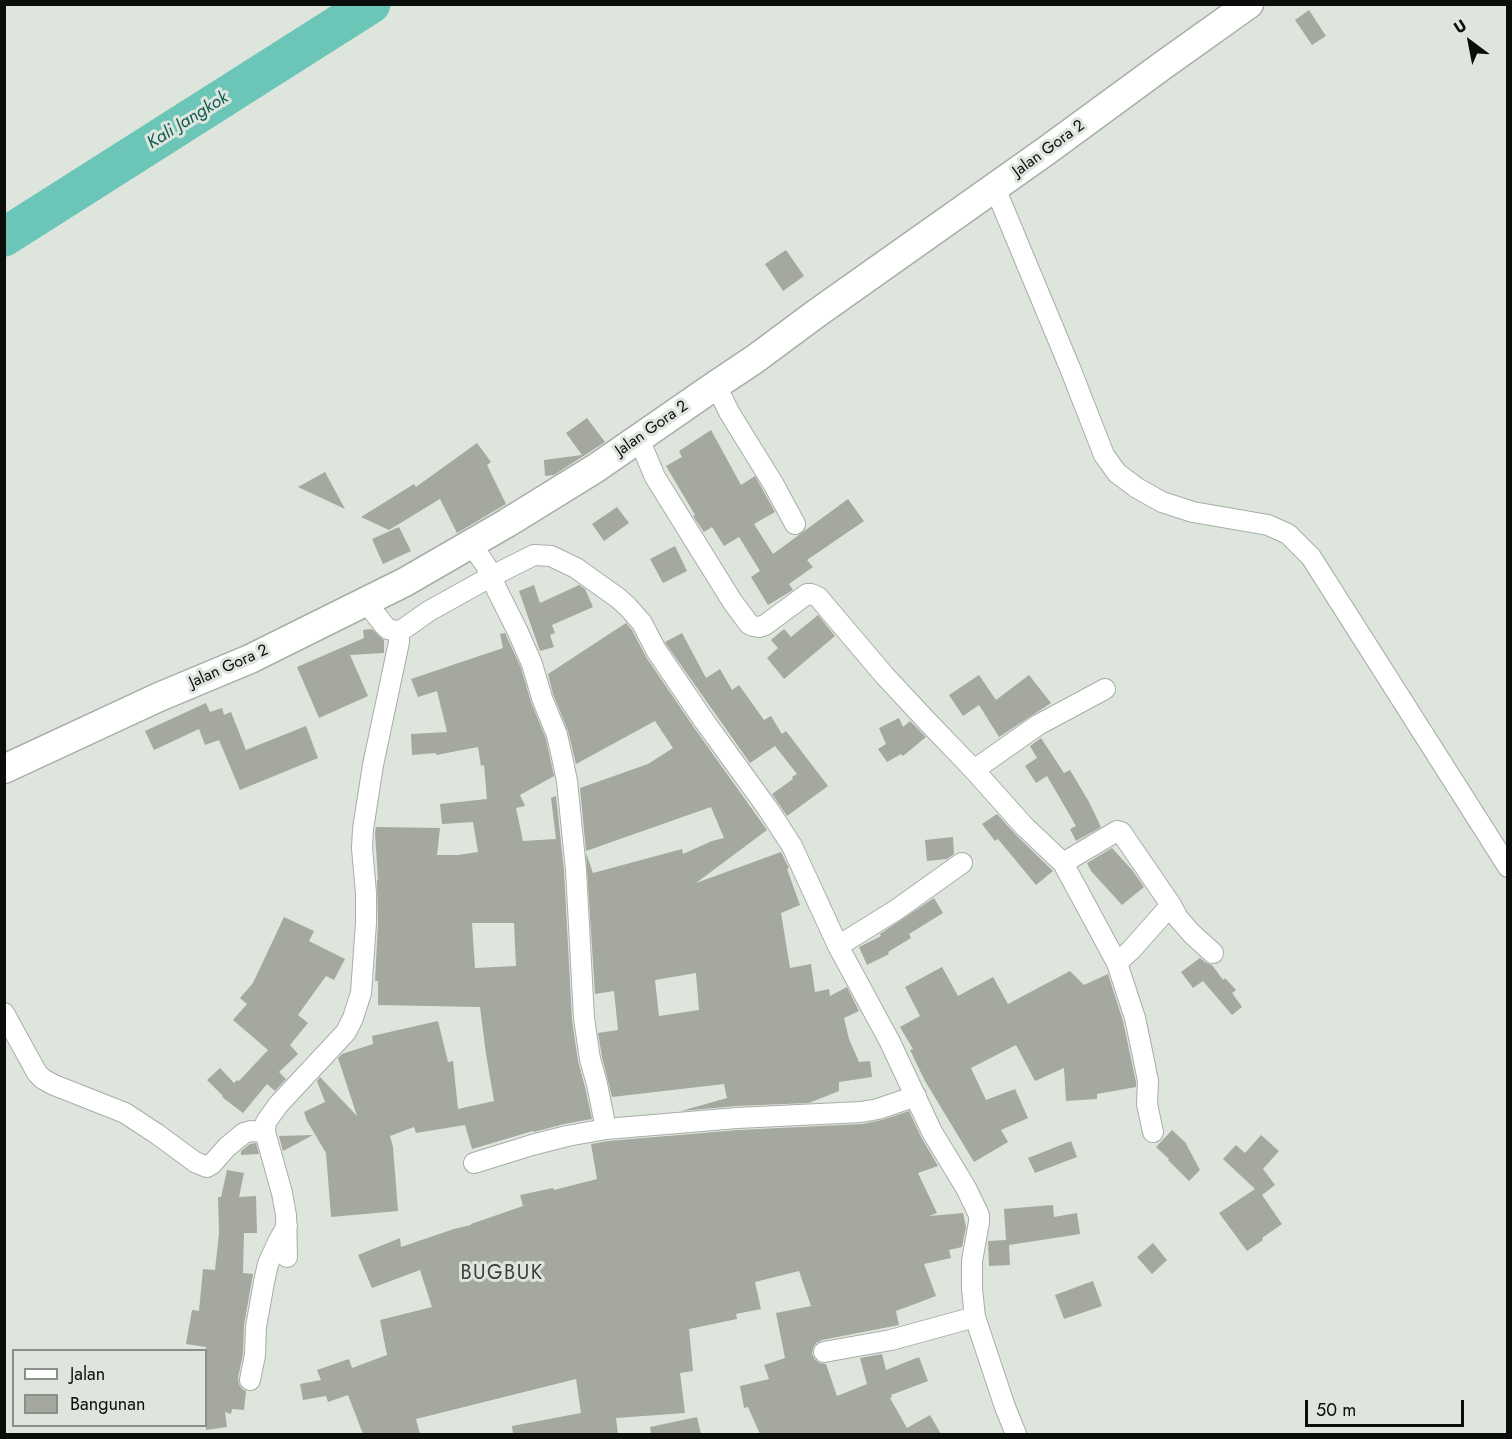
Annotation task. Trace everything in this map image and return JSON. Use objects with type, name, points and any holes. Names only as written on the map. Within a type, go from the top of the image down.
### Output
[{"type":"street","name":"Jalan Gora 2","points":[[4,770],[159,697],[250,659],[405,582],[551,496],[755,359],[1249,4]]},
{"type":"street","points":[[995,188],[1104,455],[1117,473],[1137,488],[1162,501],[1193,512],[1268,525],[1288,534],[1311,557],[1508,867]]},
{"type":"street","points":[[716,385],[729,412],[795,524]]},
{"type":"street","points":[[639,439],[655,477],[732,601],[749,624],[753,627],[765,625],[807,594],[815,595],[885,676],[975,770],[1024,826],[1063,862],[1117,963],[1139,1036],[1148,1081],[1147,1104],[1153,1132]]},
{"type":"street","points":[[471,544],[492,576],[518,632],[557,735],[567,781],[576,870],[584,1018],[590,1059],[606,1129]]},
{"type":"street","points":[[365,601],[388,629],[402,630],[429,611],[534,555],[551,556],[576,568],[618,598],[642,623],[656,650],[792,846],[838,946],[890,1042],[932,1132],[966,1188],[979,1222],[972,1261],[975,1317],[1016,1434]]},
{"type":"street","points":[[287,1257],[287,1226],[282,1193],[265,1131],[266,1122],[278,1105],[346,1032],[361,993],[366,922],[363,829],[373,765],[399,642],[399,635],[396,631]]},
{"type":"street","points":[[975,770],[1038,725],[1105,689]]},
{"type":"street","points":[[1063,862],[1119,831],[1178,918],[1213,953]]},
{"type":"street","points":[[838,946],[896,910],[962,863]]},
{"type":"street","points":[[1117,963],[1171,905]]},
{"type":"street","points":[[4,1013],[37,1073],[43,1079],[125,1113],[195,1162],[207,1167],[226,1147],[244,1133],[265,1131]]},
{"type":"street","points":[[474,1163],[532,1145],[606,1129],[736,1118],[861,1112],[878,1109],[916,1096]]},
{"type":"street","points":[[250,1380],[255,1354],[256,1327],[268,1264],[287,1226]]},
{"type":"street","points":[[824,1353],[891,1340],[975,1317]]},
{"type":"building","points":[[1309,10],[1326,36],[1312,45],[1295,20]]},
{"type":"building","points":[[786,250],[804,276],[783,291],[765,264]]},
{"type":"building","points":[[587,418],[605,442],[554,475],[545,476],[544,460],[582,455],[566,433]]},
{"type":"building","points":[[711,430],[741,485],[755,476],[775,512],[754,524],[773,554],[848,499],[864,521],[807,560],[813,567],[789,584],[793,590],[768,605],[751,577],[760,571],[739,537],[724,546],[712,527],[704,532],[666,466],[682,457],[679,451]]},
{"type":"building","points":[[477,443],[491,462],[487,465],[506,504],[457,533],[440,499],[389,530],[361,517],[414,484],[416,487]]},
{"type":"building","points":[[325,472],[345,509],[298,487]]},
{"type":"building","points":[[617,507],[629,523],[604,541],[592,524]]},
{"type":"building","points":[[399,527],[411,551],[383,564],[372,539]]},
{"type":"building","points":[[675,546],[687,571],[663,583],[650,559]]},
{"type":"building","points":[[534,585],[540,603],[579,585],[585,589],[593,607],[552,625],[555,633],[550,635],[554,647],[540,651],[519,591]]},
{"type":"building","points":[[818,615],[835,636],[784,679],[767,658],[778,648],[771,640],[784,629],[791,637]]},
{"type":"building","points":[[626,623],[632,630],[646,657],[767,830],[696,883],[781,852],[789,868],[787,869],[800,905],[781,913],[790,968],[811,964],[815,992],[829,989],[830,996],[847,987],[859,1011],[844,1018],[849,1039],[859,1062],[870,1061],[872,1077],[839,1082],[839,1091],[809,1103],[681,1111],[727,1098],[724,1084],[612,1097],[598,1033],[618,1030],[614,991],[595,994],[586,853],[593,873],[682,849],[683,854],[724,838],[711,807],[586,851],[580,788],[648,764],[673,748],[655,721],[576,764],[568,731],[553,694],[548,674]],"holes":[[[696,973],[699,1010],[659,1016],[655,980]]]},
{"type":"building","points":[[372,629],[384,640],[384,653],[350,655],[368,696],[319,718],[297,667],[364,638],[363,630]]},
{"type":"building","points":[[505,633],[521,668],[531,702],[546,739],[554,776],[520,795],[525,806],[516,808],[523,841],[556,839],[551,798],[556,796],[564,871],[572,1020],[578,1061],[592,1119],[533,1131],[472,1149],[465,1125],[416,1133],[414,1127],[390,1136],[393,1147],[398,1211],[331,1217],[326,1153],[304,1112],[325,1102],[317,1081],[320,1077],[357,1116],[338,1058],[342,1054],[373,1044],[372,1036],[438,1021],[448,1062],[453,1061],[458,1109],[494,1101],[480,1007],[378,1005],[378,981],[375,981],[378,880],[375,833],[376,827],[440,828],[437,855],[478,852],[473,822],[442,824],[440,804],[487,799],[484,765],[481,766],[478,747],[436,755],[436,753],[412,755],[411,734],[447,732],[437,691],[418,697],[411,679],[503,648],[500,634]],"holes":[[[472,923],[514,923],[516,966],[475,968]]]},
{"type":"building","points":[[682,633],[706,678],[720,669],[732,690],[739,685],[764,720],[771,716],[782,734],[786,731],[828,786],[787,816],[772,794],[797,774],[775,746],[750,763],[666,644],[665,642]]},
{"type":"building","points":[[979,675],[996,700],[1029,675],[1051,703],[999,737],[979,705],[963,716],[949,695]]},
{"type":"building","points":[[206,703],[210,712],[222,708],[224,715],[231,712],[246,750],[306,726],[318,758],[240,790],[219,740],[205,745],[199,729],[154,750],[145,731]]},
{"type":"building","points":[[899,718],[903,727],[910,721],[926,737],[903,756],[901,754],[887,762],[878,749],[886,744],[879,728]]},
{"type":"building","points":[[1041,738],[1064,773],[1070,770],[1101,827],[1076,841],[1070,829],[1076,826],[1047,776],[1036,783],[1025,766],[1037,758],[1030,746]]},
{"type":"building","points":[[997,814],[1053,871],[1036,885],[998,839],[995,841],[982,824]]},
{"type":"building","points":[[953,837],[954,854],[947,859],[927,861],[925,840]]},
{"type":"building","points":[[1112,848],[1144,887],[1122,905],[1091,871],[1087,863]]},
{"type":"building","points":[[934,898],[943,913],[909,934],[911,938],[888,952],[889,954],[867,965],[859,947],[881,936],[880,934]]},
{"type":"building","points":[[284,917],[314,931],[309,941],[345,959],[334,980],[326,976],[298,1015],[308,1023],[290,1045],[298,1054],[279,1072],[286,1079],[275,1091],[267,1084],[243,1113],[222,1097],[207,1080],[220,1068],[234,1083],[239,1081],[268,1050],[233,1020],[247,1004],[240,998],[253,983]]},
{"type":"building","points":[[1200,958],[1212,965],[1223,980],[1225,978],[1236,990],[1232,993],[1242,1007],[1232,1015],[1203,981],[1193,988],[1181,972]]},
{"type":"building","points":[[942,967],[958,996],[993,977],[1008,1004],[1070,971],[1084,985],[1108,974],[1123,1021],[1136,1087],[1097,1094],[1097,1099],[1066,1101],[1064,1068],[1035,1081],[1016,1045],[971,1068],[986,1100],[1015,1089],[1028,1118],[1001,1130],[1008,1142],[974,1162],[925,1081],[910,1050],[913,1049],[900,1027],[920,1016],[905,987]]},
{"type":"building","points":[[909,1111],[938,1166],[918,1173],[937,1213],[929,1216],[963,1213],[966,1227],[962,1247],[949,1250],[951,1258],[924,1264],[936,1296],[896,1311],[899,1325],[822,1340],[816,1343],[812,1354],[815,1360],[826,1364],[837,1396],[867,1384],[860,1358],[882,1354],[886,1370],[919,1357],[928,1381],[891,1395],[890,1398],[907,1428],[930,1415],[941,1434],[760,1434],[748,1407],[744,1408],[740,1386],[769,1379],[764,1365],[785,1358],[776,1313],[811,1306],[799,1271],[755,1282],[761,1309],[736,1314],[737,1319],[689,1329],[693,1371],[680,1373],[685,1413],[616,1418],[618,1434],[513,1434],[512,1426],[581,1413],[576,1379],[416,1419],[420,1434],[363,1434],[348,1395],[328,1402],[326,1396],[303,1400],[300,1384],[321,1380],[317,1370],[349,1359],[352,1368],[387,1355],[380,1320],[432,1307],[420,1270],[372,1288],[358,1255],[400,1238],[401,1247],[523,1206],[520,1195],[553,1188],[554,1190],[597,1179],[591,1144],[738,1130],[862,1124]]},
{"type":"building","points":[[1172,1130],[1185,1142],[1200,1170],[1189,1181],[1156,1147]]},
{"type":"building","points":[[313,1135],[283,1151],[279,1136]]},
{"type":"building","points":[[1261,1135],[1279,1151],[1263,1169],[1275,1185],[1262,1195],[1282,1224],[1247,1251],[1219,1213],[1255,1189],[1223,1159],[1236,1145],[1245,1153]]},
{"type":"building","points":[[1071,1141],[1077,1157],[1035,1173],[1028,1158]]},
{"type":"building","points":[[256,1143],[259,1154],[241,1155],[241,1151],[250,1144]]},
{"type":"building","points":[[227,1170],[244,1173],[239,1197],[256,1196],[257,1233],[244,1233],[243,1273],[253,1274],[238,1378],[242,1389],[246,1391],[244,1410],[232,1409],[231,1414],[225,1412],[227,1427],[206,1430],[207,1349],[186,1344],[192,1310],[199,1311],[203,1269],[215,1270],[219,1233],[218,1197],[221,1197]]},
{"type":"building","points":[[1053,1205],[1054,1217],[1077,1213],[1080,1234],[1009,1245],[1010,1265],[989,1266],[988,1241],[1006,1240],[1004,1209]]},
{"type":"building","points":[[1153,1243],[1167,1260],[1152,1274],[1137,1257]]},
{"type":"building","points":[[1093,1281],[1102,1306],[1064,1319],[1055,1295]]},
{"type":"building","points":[[697,1417],[701,1434],[651,1434],[650,1427]]},
{"type":"waterway","name":"Kali Jangkok","points":[[4,237],[371,4]]},
{"type":"district","name":"BUGBUK","points":[[502,1274]]}]
